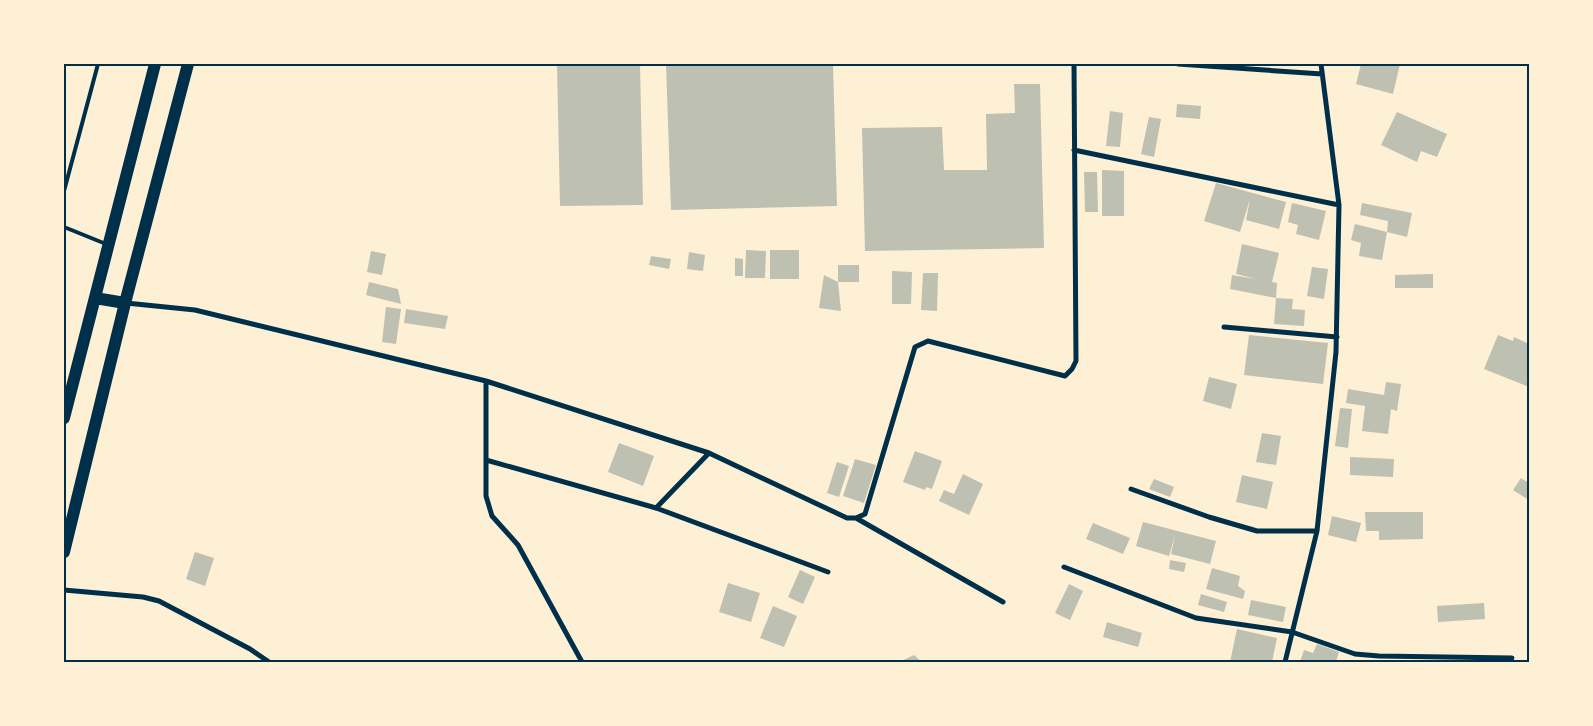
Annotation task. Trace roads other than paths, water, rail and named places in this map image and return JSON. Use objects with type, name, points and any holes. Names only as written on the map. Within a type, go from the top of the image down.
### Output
[{"type":"main road","points":[[64,418],[154,64]]},
{"type":"main road","points":[[64,552],[125,303],[188,64]]},
{"type":"main road","points":[[94,298],[125,303]]},
{"type":"street","points":[[125,303],[194,310],[486,381],[709,453],[846,518],[856,518],[865,514],[915,347],[928,340],[1065,376],[1072,369],[1076,361],[1074,64]]},
{"type":"street","points":[[1178,64],[1322,74]]},
{"type":"street","points":[[1285,662],[1317,531],[1336,352],[1339,205],[1321,64]]},
{"type":"street","points":[[1074,150],[1339,205]]},
{"type":"street","points":[[1224,327],[1336,337]]},
{"type":"street","points":[[486,381],[486,496],[492,516],[518,545],[582,662]]},
{"type":"street","points":[[656,508],[709,453]]},
{"type":"street","points":[[486,460],[656,508],[828,572]]},
{"type":"street","points":[[1131,489],[1216,520],[1257,531],[1317,531]]},
{"type":"street","points":[[856,518],[1003,602]]},
{"type":"street","points":[[1064,567],[1196,618],[1292,632],[1355,654],[1512,658]]},
{"type":"street","points":[[64,590],[143,597],[159,601],[250,649],[269,662]]},
{"type":"lane","points":[[64,191],[98,64]]},
{"type":"lane","points":[[64,227],[108,245]]}]
